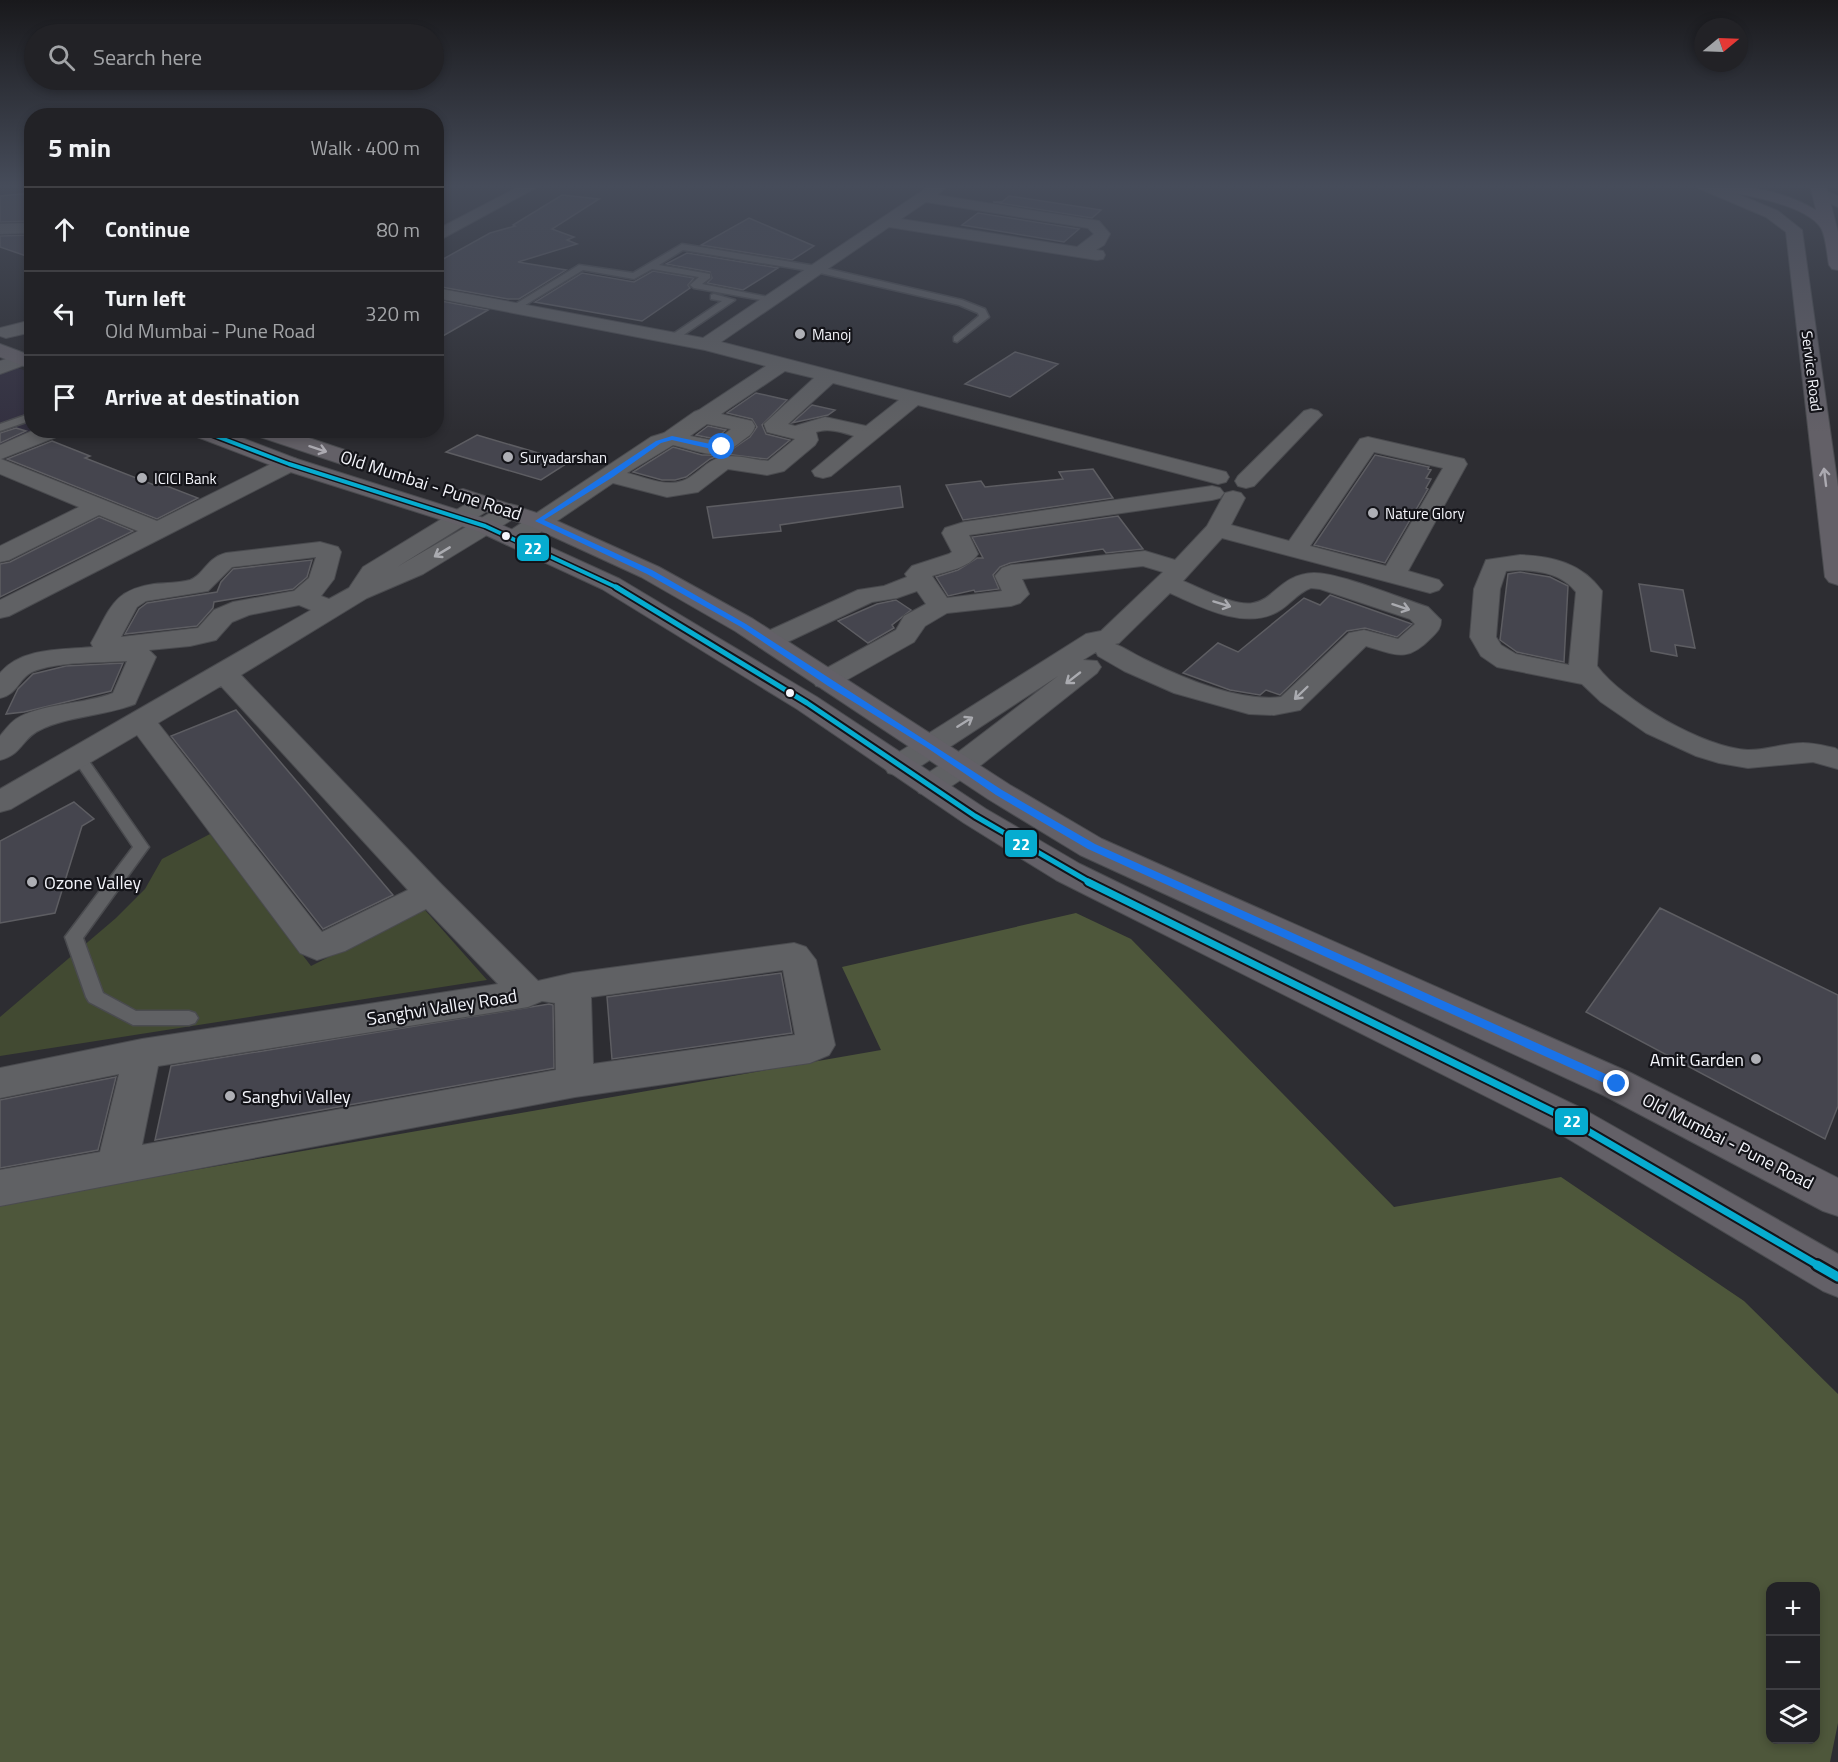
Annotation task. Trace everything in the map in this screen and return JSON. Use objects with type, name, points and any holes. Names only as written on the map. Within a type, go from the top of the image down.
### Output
[{"type":"main road","name":"Service Road","points":[[1799,267],[1838,577]]},
{"type":"main road","points":[[2,337],[24,352]]},
{"type":"main road","name":"Old Mumbai - Pune Road","points":[[221,438],[289,464],[461,518],[510,511],[538,521],[650,572],[768,641],[999,792],[1091,847],[1617,1084],[1838,1198]]},
{"type":"main road","name":"Old Mumbai - Pune Road","points":[[283,438],[485,514],[514,539],[611,584],[807,703],[899,766],[1068,872],[1569,1119],[1838,1277]]},
{"type":"street","points":[[705,344],[819,267]]},
{"type":"street","points":[[444,295],[705,344],[783,363],[1227,487]]},
{"type":"street","points":[[2,337],[24,329]]},
{"type":"street","points":[[0,368],[24,357]]},
{"type":"street","points":[[514,539],[538,521],[611,476],[658,442],[672,438],[783,363]]},
{"type":"street","points":[[611,476],[667,490],[690,487],[721,464],[732,462],[767,468],[776,466],[807,441],[807,435],[775,427],[775,424],[821,396],[830,375]]},
{"type":"street","points":[[823,471],[870,434],[884,411],[915,398]]},
{"type":"street","points":[[943,605],[939,605],[918,574],[921,571],[958,560],[966,554],[954,533],[964,529],[1227,487],[1311,415]]},
{"type":"street","points":[[672,438],[716,448],[722,447],[744,429],[744,426],[702,417]]},
{"type":"street","points":[[797,433],[810,425],[823,422],[870,434]]},
{"type":"street","points":[[0,453],[35,438]]},
{"type":"street","points":[[1295,550],[1368,444],[1456,464],[1393,575]]},
{"type":"street","points":[[0,610],[289,464]]},
{"type":"street","points":[[1,482],[26,477],[157,530]]},
{"type":"street","points":[[930,786],[960,766],[1109,643],[1217,529],[1227,487]]},
{"type":"street","points":[[0,555],[99,506]]},
{"type":"street","points":[[0,802],[79,757],[140,711],[224,674],[358,593],[414,569],[485,514]]},
{"type":"street","points":[[77,517],[134,542]]},
{"type":"street","points":[[358,593],[372,572],[461,518]]},
{"type":"street","points":[[1217,529],[1431,585]]},
{"type":"street","points":[[302,597],[314,590],[324,579],[329,552],[320,549],[226,560],[217,565],[205,582],[199,586],[139,594],[127,602],[105,643],[111,646],[190,638],[207,634],[223,616],[242,608],[302,597],[330,609]]},
{"type":"street","points":[[826,680],[905,636],[911,630],[913,622],[943,605],[1011,598],[1016,594],[1008,576],[1011,573],[1145,558],[1213,601],[1252,612],[1263,609],[1297,582],[1309,579],[1322,581],[1419,613],[1428,620],[1428,626],[1406,646],[1400,648],[1372,638],[1358,639],[1290,704],[1274,706],[1249,705],[1184,687],[1134,664],[1109,643],[1095,640],[899,766]]},
{"type":"street","points":[[1588,677],[1507,661],[1491,650],[1483,637],[1487,589],[1495,565],[1510,562],[1545,565],[1562,570],[1584,584],[1589,591],[1583,666],[1588,677],[1636,716],[1692,744],[1747,759],[1798,751],[1838,760]]},
{"type":"street","points":[[768,641],[867,595],[888,593],[922,580]]},
{"type":"street","points":[[0,690],[19,668],[40,660],[132,652],[142,657],[140,711],[312,944],[317,946],[333,942],[430,893]]},
{"type":"street","name":"Sanghvi Valley Road","points":[[224,674],[430,893],[528,993]]},
{"type":"street","points":[[0,751],[8,747],[27,724],[106,706],[140,711]]},
{"type":"street","points":[[0,1188],[575,1082],[810,1048],[816,1045],[798,960],[794,956],[528,993]]},
{"type":"street","points":[[573,986],[575,1082]]},
{"type":"street","name":"Sanghvi Valley Road","points":[[0,1083],[142,1054],[528,993]]},
{"type":"street","points":[[117,1167],[142,1054]]},
{"type":"lane","points":[[514,308],[582,267]]},
{"type":"lane","points":[[583,267],[634,276],[649,267]]},
{"type":"lane","points":[[658,267],[707,276],[687,291],[730,300],[673,338]]},
{"type":"lane","points":[[805,267],[962,303],[982,311],[984,317],[980,322],[957,339]]},
{"type":"lane","points":[[693,285],[773,299]]},
{"type":"lane","points":[[0,428],[24,419]]},
{"type":"lane","points":[[79,757],[141,846],[74,938],[94,997],[133,1018],[189,1018]]},
{"type":"shaded area","points":[[13,366],[24,370],[24,436],[0,446],[0,371]]},
{"type":"green space","points":[[210,834],[311,966],[424,909],[487,980],[0,1056],[0,1017],[116,918],[145,889],[162,859]]},
{"type":"green space","points":[[1076,913],[1131,939],[1394,1207],[1561,1177],[1744,1301],[1838,1394],[1838,1723],[1830,1762],[0,1762],[0,1204],[881,1050],[842,967]]},
{"type":"building","points":[[444,267],[549,267],[566,270],[519,299],[444,287]]},
{"type":"building","points":[[684,267],[778,268],[743,290],[707,283],[712,278],[710,272]]},
{"type":"building","points":[[653,271],[694,278],[688,285],[690,288],[642,321],[535,302],[582,273],[634,282]]},
{"type":"building","points":[[444,302],[488,310],[444,335]]},
{"type":"building","points":[[1015,352],[1058,364],[1010,397],[965,384]]},
{"type":"building","points":[[756,393],[787,400],[762,425],[766,434],[790,440],[767,459],[725,454],[750,437],[757,427],[752,419],[727,413]]},
{"type":"building","points":[[812,405],[835,410],[828,415],[792,423]]},
{"type":"building","points":[[708,426],[726,430],[715,439],[696,435]]},
{"type":"building","points":[[16,428],[24,430],[0,443],[0,433]]},
{"type":"building","name":"Suryadarshan","points":[[477,435],[569,462],[541,480],[446,452]]},
{"type":"building","points":[[52,441],[90,456],[85,458],[154,485],[159,483],[198,498],[157,519],[7,459]]},
{"type":"building","points":[[673,447],[702,455],[720,455],[710,459],[686,477],[675,480],[662,480],[633,472]]},
{"type":"building","name":"Nature Glory","points":[[1375,455],[1429,467],[1428,469],[1431,470],[1426,478],[1431,479],[1426,488],[1428,489],[1385,563],[1314,545]]},
{"type":"building","points":[[1093,469],[1113,498],[963,520],[946,485],[981,481],[985,487],[1063,479],[1059,472]]},
{"type":"building","points":[[900,486],[903,507],[780,525],[781,531],[713,538],[707,507]]},
{"type":"building","points":[[1118,516],[1143,549],[1106,553],[1103,549],[1010,563],[1000,567],[993,575],[999,589],[975,592],[974,590],[948,596],[936,577],[958,570],[977,558],[983,558],[972,537]]},
{"type":"building","points":[[99,517],[133,531],[0,597],[0,564],[10,562]]},
{"type":"building","points":[[312,560],[307,577],[293,589],[214,602],[213,608],[197,626],[125,634],[139,609],[147,603],[217,592],[221,582],[233,569]]},
{"type":"building","points":[[1520,572],[1550,577],[1568,586],[1564,662],[1517,652],[1500,640],[1508,574]]},
{"type":"building","points":[[1639,584],[1683,590],[1695,648],[1675,645],[1677,656],[1651,651]]},
{"type":"building","points":[[1330,595],[1412,624],[1397,637],[1365,628],[1347,631],[1280,695],[1266,690],[1260,695],[1230,690],[1183,673],[1218,643],[1238,652],[1304,598],[1320,605]]},
{"type":"building","points":[[896,600],[911,610],[892,625],[894,628],[868,643],[838,621],[877,604]]},
{"type":"building","points":[[123,663],[111,691],[24,712],[6,714],[18,689],[33,674],[66,666]]},
{"type":"building","points":[[236,710],[393,895],[323,929],[171,736]]},
{"type":"building","name":"Ozone Valley","points":[[74,802],[94,819],[82,826],[55,913],[0,923],[0,841]]},
{"type":"building","name":"Amit Garden","points":[[1660,908],[1838,995],[1838,1106],[1825,1139],[1586,1012]]},
{"type":"building","points":[[781,973],[792,1033],[612,1059],[607,997]]},
{"type":"building","points":[[553,1005],[554,1068],[155,1140],[171,1066]]},
{"type":"building","points":[[116,1077],[98,1150],[0,1168],[0,1100]]},
{"type":"transit line","name":"22","points":[[221,438],[289,464],[485,526],[611,584],[807,703],[975,816],[1068,872],[1569,1120],[1838,1277]]},
{"type":"place","name":"Manoj","points":[[800,334]]},
{"type":"place","name":"Suryadarshan","points":[[508,457]]},
{"type":"place","name":"ICICI Bank","points":[[142,478]]},
{"type":"place","name":"Nature Glory","points":[[1373,513]]},
{"type":"place","name":"Ozone Valley","points":[[32,882]]},
{"type":"place","name":"Amit Garden","points":[[1756,1059]]},
{"type":"place","name":"Sanghvi Valley","points":[[230,1096]]},
{"type":"route","points":[[722,447],[716,448],[672,438],[658,442],[611,476],[578,494],[538,521],[650,572],[744,625],[999,792],[1091,847],[1617,1084]]}]
